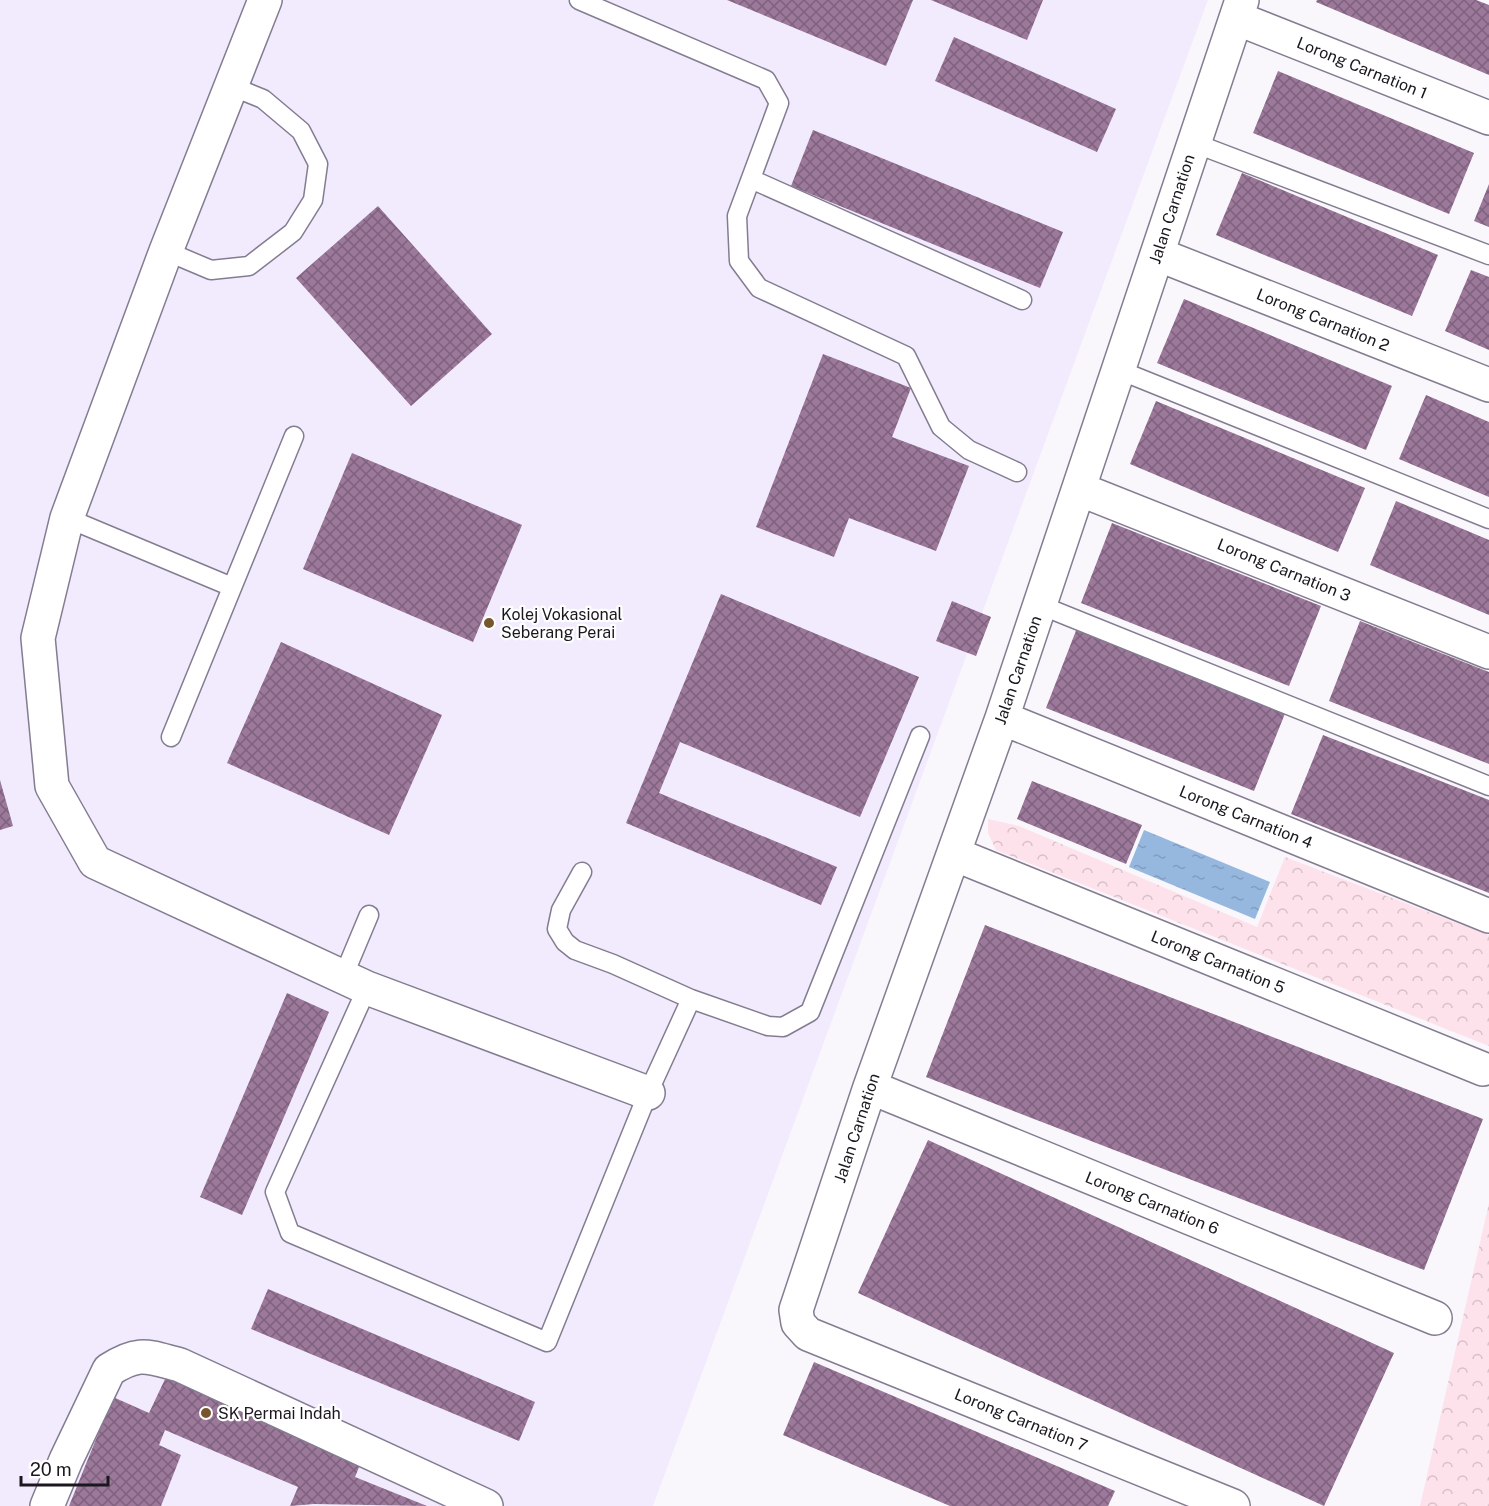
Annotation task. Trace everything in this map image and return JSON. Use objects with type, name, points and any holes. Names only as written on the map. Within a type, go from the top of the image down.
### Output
[{"type":"street","points":[[265,0],[166,251],[68,518],[38,638],[52,786],[95,862],[355,983],[648,1093]]},
{"type":"street","name":"Lorong Carnation 1","points":[[1239,9],[1489,118]]},
{"type":"street","name":"Jalan Carnation","points":[[808,1334],[798,1323],[796,1310],[870,1087],[1002,718],[1239,9]]},
{"type":"street","name":"Lorong Carnation 2","points":[[1157,254],[1489,385]]},
{"type":"street","name":"Lorong Carnation 3","points":[[1079,489],[1489,652]]},
{"type":"street","name":"Lorong Carnation 4","points":[[1002,718],[1489,916]]},
{"type":"street","name":"Lorong Carnation 5","points":[[954,854],[1483,1069]]},
{"type":"street","name":"Lorong Carnation 6","points":[[870,1087],[1435,1318]]},
{"type":"street","name":"Lorong Carnation 7","points":[[808,1334],[1233,1506]]},
{"type":"street","points":[[47,1506],[66,1460],[110,1370],[122,1362],[141,1355],[180,1365],[486,1506]]},
{"type":"lane","points":[[579,0],[766,80],[778,103],[737,216],[739,261],[759,288],[906,356],[941,427],[969,450],[1017,472]]},
{"type":"lane","points":[[166,251],[211,270],[249,266],[293,232],[313,200],[318,164],[301,131],[262,99],[231,86]]},
{"type":"lane","points":[[1194,143],[1489,255]]},
{"type":"lane","points":[[751,179],[1022,300]]},
{"type":"lane","points":[[1119,370],[1489,519]]},
{"type":"lane","points":[[171,738],[294,436]]},
{"type":"lane","points":[[68,518],[232,587]]},
{"type":"lane","points":[[1040,604],[1489,786]]},
{"type":"lane","points":[[582,872],[561,910],[557,929],[565,942],[575,950],[613,964],[691,999],[768,1026],[783,1027],[810,1012],[920,736]]},
{"type":"lane","points":[[369,915],[355,983],[275,1192],[290,1233],[547,1342],[648,1093],[691,999]]},
{"type":"shaded area","name":"Kolej Vokasional Seberang Perai","points":[[0,0],[1208,0],[653,1506],[0,1506]]},
{"type":"green space","points":[[988,819],[1019,826],[1257,927],[1285,857],[1489,935],[1489,1046],[996,850],[988,833]]},
{"type":"green space","points":[[1489,1203],[1489,1506],[1420,1506]]},
{"type":"water","points":[[1144,830],[1270,882],[1255,919],[1129,867]]},
{"type":"building","points":[[727,0],[913,0],[886,66]]},
{"type":"building","points":[[931,0],[1043,0],[1027,40]]},
{"type":"building","points":[[1317,0],[1476,0],[1489,5],[1489,75],[1316,2]]},
{"type":"building","points":[[954,37],[1116,109],[1097,152],[935,81]]},
{"type":"building","points":[[1278,71],[1474,153],[1449,214],[1253,133]]},
{"type":"building","points":[[813,130],[1063,232],[1040,288],[791,186]]},
{"type":"building","points":[[1242,173],[1438,255],[1412,316],[1216,235]]},
{"type":"building","points":[[1489,184],[1489,227],[1474,221]]},
{"type":"building","points":[[378,206],[492,334],[411,406],[296,278]]},
{"type":"building","points":[[1471,270],[1489,277],[1489,350],[1445,331]]},
{"type":"building","points":[[1184,299],[1392,386],[1366,450],[1157,363]]},
{"type":"building","points":[[823,354],[911,388],[892,437],[969,466],[936,551],[849,518],[834,557],[756,527]]},
{"type":"building","points":[[1426,395],[1489,422],[1489,497],[1399,459]]},
{"type":"building","points":[[1156,401],[1365,488],[1338,552],[1130,464]]},
{"type":"building","points":[[352,453],[522,525],[473,642],[303,569]]},
{"type":"building","points":[[1396,501],[1489,540],[1489,615],[1370,565]]},
{"type":"building","points":[[1112,523],[1321,606],[1289,686],[1081,603]]},
{"type":"building","points":[[721,594],[919,677],[860,817],[680,742],[659,793],[837,867],[821,905],[626,823]]},
{"type":"building","points":[[952,601],[991,617],[976,656],[936,641]]},
{"type":"building","points":[[1360,621],[1489,672],[1489,764],[1329,701]]},
{"type":"building","points":[[1077,628],[1286,711],[1254,791],[1046,708]]},
{"type":"building","points":[[281,642],[442,715],[389,835],[227,763]]},
{"type":"building","points":[[1323,735],[1489,800],[1489,893],[1291,814]]},
{"type":"building","points":[[0,780],[13,826],[0,830]]},
{"type":"building","points":[[1032,781],[1142,825],[1126,864],[1017,819]]},
{"type":"building","points":[[985,925],[1483,1119],[1424,1270],[926,1077]]},
{"type":"building","points":[[287,993],[329,1012],[242,1215],[200,1197]]},
{"type":"building","points":[[928,1140],[1394,1353],[1324,1506],[858,1293]]},
{"type":"building","points":[[268,1289],[535,1402],[519,1441],[251,1329]]},
{"type":"building","points":[[814,1362],[1115,1491],[1108,1506],[950,1506],[783,1435]]},
{"type":"building","points":[[166,1377],[362,1460],[355,1477],[427,1506],[314,1504],[290,1506],[298,1487],[165,1430],[159,1445],[181,1455],[161,1506],[69,1506],[113,1397],[149,1413]]},
{"type":"place","name":"Kolej Vokasional Seberang Perai","points":[[489,623]]},
{"type":"place","name":"SK Permai Indah","points":[[206,1413]]}]
